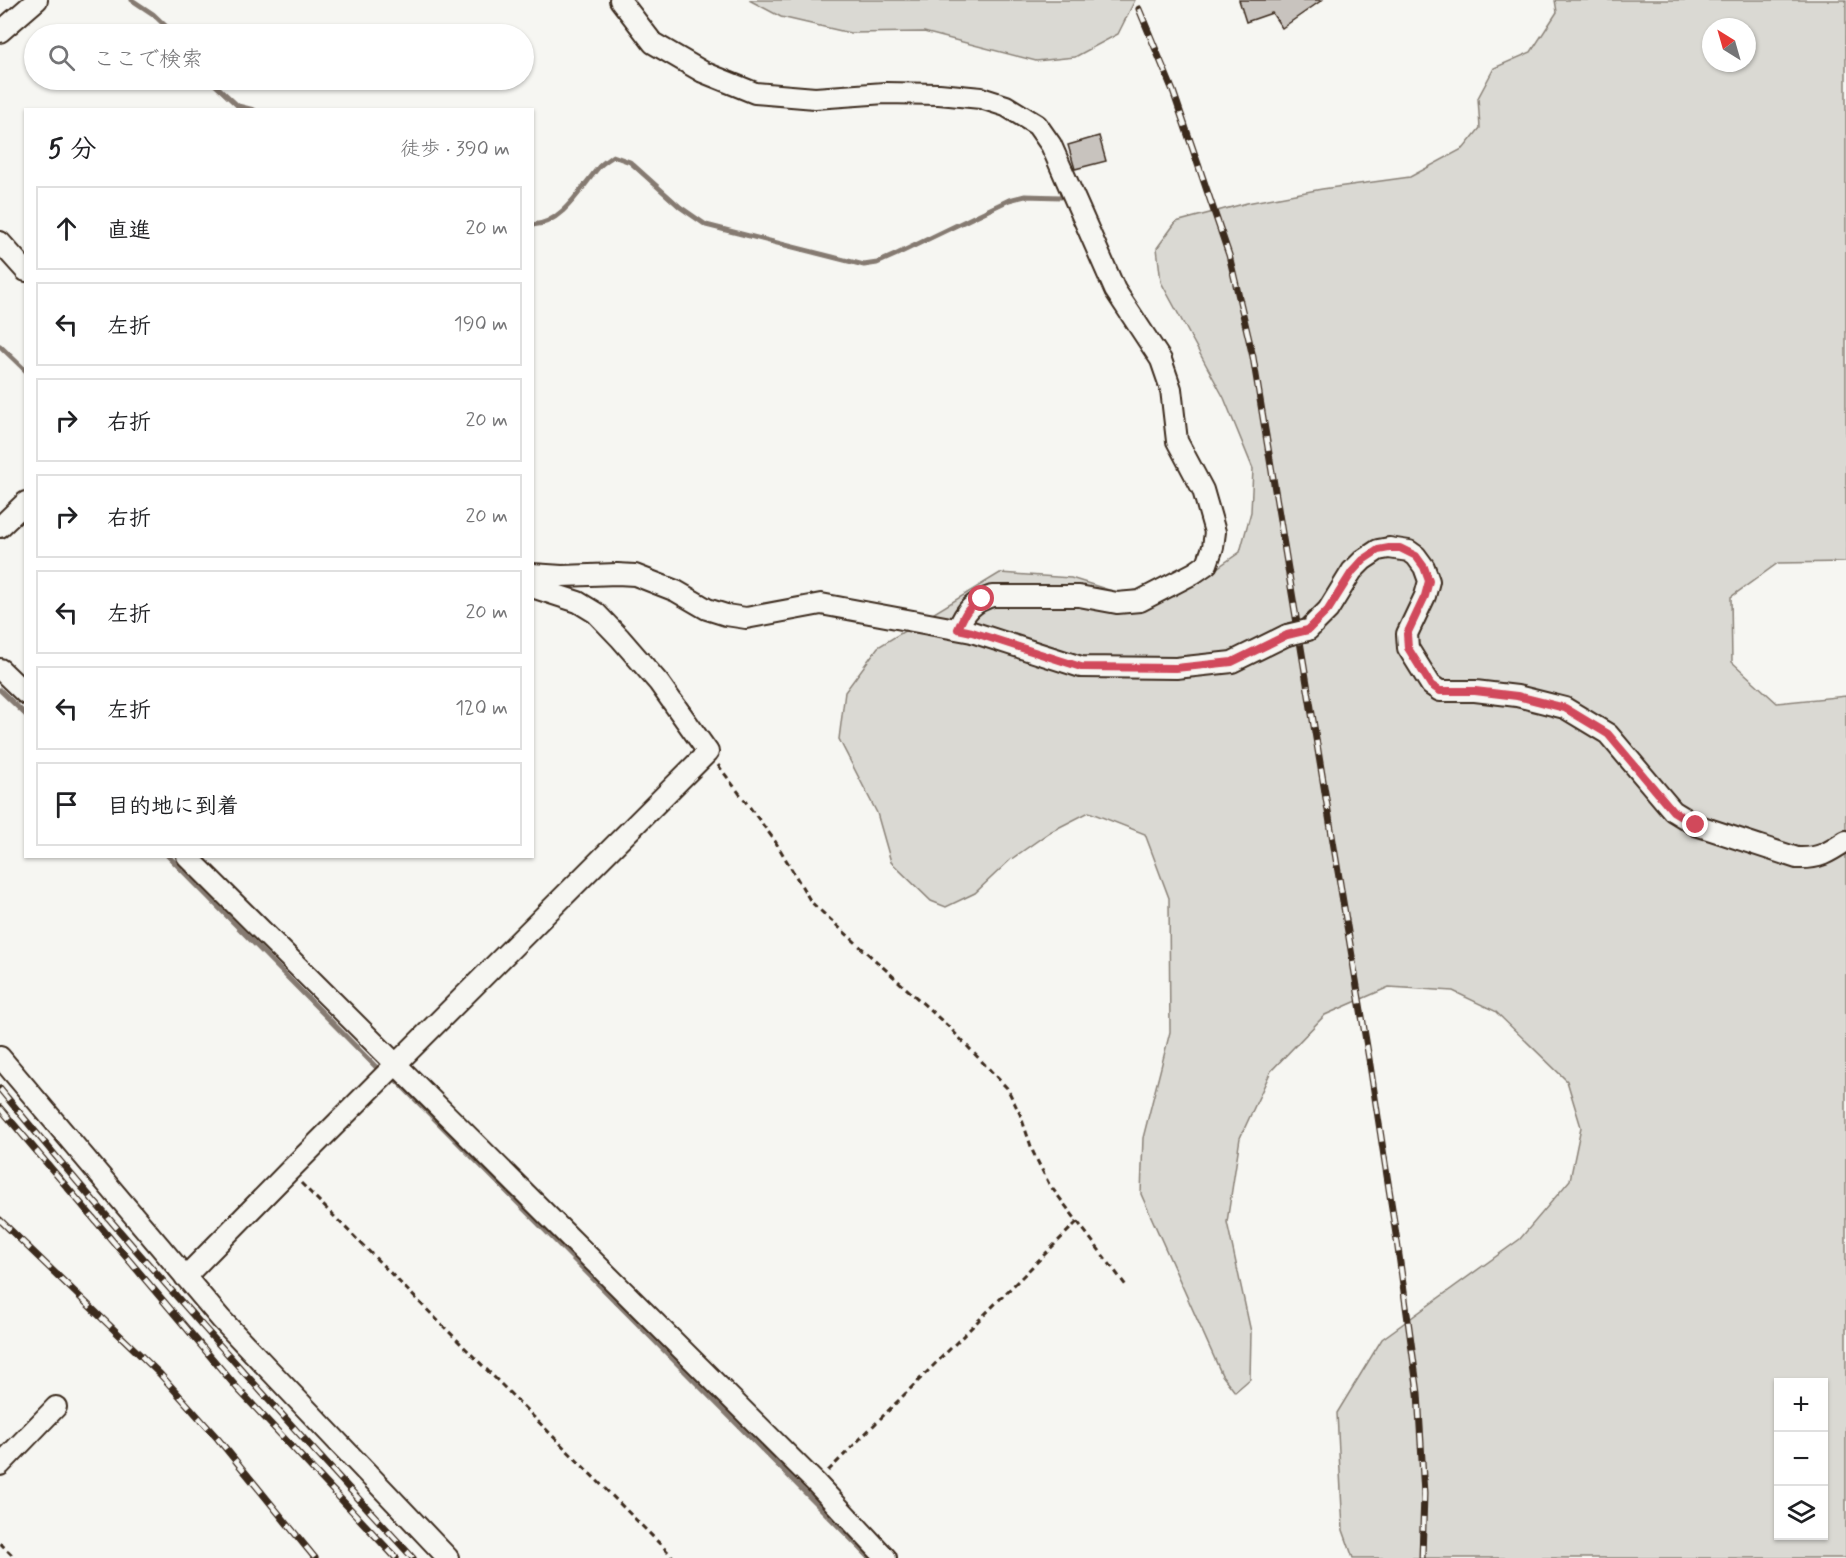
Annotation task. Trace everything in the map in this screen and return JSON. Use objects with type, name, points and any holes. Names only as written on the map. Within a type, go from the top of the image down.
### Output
[{"type":"street","points":[[0,32],[37,0]]},
{"type":"street","points":[[620,0],[654,43],[703,72],[755,93],[815,98],[885,93],[939,94],[981,98],[1006,106],[1037,124],[1051,145],[1115,290],[1161,360],[1171,389],[1177,441],[1203,490],[1215,532],[1213,547],[1207,564],[1140,601],[1117,603],[1079,597],[992,596],[982,599],[969,608],[958,629]]},
{"type":"street","points":[[0,242],[24,269]]},
{"type":"street","points":[[0,527],[24,504]]},
{"type":"street","points":[[534,573],[562,576],[635,575],[676,591],[707,609],[746,618],[821,604],[972,632],[1081,667],[1176,668],[1232,662],[1287,635],[1308,630],[1328,610],[1352,572],[1363,560],[1378,550],[1389,548],[1409,551],[1424,567],[1429,581],[1425,596],[1407,634],[1408,648],[1431,685],[1440,691],[1475,691],[1517,696],[1565,708],[1608,734],[1673,811],[1696,825],[1797,858],[1814,858],[1846,841]]},
{"type":"street","points":[[185,1277],[708,752],[658,682],[596,613],[578,602],[534,588]]},
{"type":"street","points":[[0,669],[24,692]]},
{"type":"street","points":[[189,858],[816,1483],[886,1558]]},
{"type":"street","points":[[0,1057],[221,1319],[448,1558]]},
{"type":"street","points":[[0,1465],[56,1407]]},
{"type":"path","points":[[708,752],[775,841],[811,902],[950,1028],[1007,1088],[1020,1114],[1033,1152],[1049,1184],[1127,1287]]},
{"type":"path","points":[[289,1171],[674,1558]]},
{"type":"path","points":[[816,1483],[1077,1222]]},
{"type":"path","points":[[0,1543],[15,1558]]},
{"type":"shaded area","points":[[749,0],[1135,0],[1118,34],[1075,57],[1036,61],[924,32],[850,33],[781,17]]},
{"type":"shaded area","points":[[1555,0],[1846,0],[1846,562],[1778,563],[1731,597],[1732,662],[1777,703],[1846,696],[1846,1558],[1353,1558],[1343,1530],[1337,1413],[1382,1339],[1520,1239],[1570,1180],[1581,1127],[1567,1081],[1495,1011],[1453,991],[1389,987],[1325,1015],[1271,1071],[1240,1138],[1227,1222],[1251,1332],[1250,1379],[1235,1392],[1222,1375],[1141,1194],[1143,1138],[1170,1032],[1169,898],[1145,834],[1089,812],[1050,832],[1010,860],[975,893],[946,907],[931,901],[891,862],[877,813],[839,739],[845,692],[878,647],[1000,573],[1071,578],[1144,601],[1198,581],[1240,552],[1251,512],[1253,469],[1224,398],[1161,282],[1157,248],[1176,222],[1247,203],[1322,189],[1410,177],[1464,148],[1480,128],[1478,98],[1494,68],[1531,52],[1557,12]]},
{"type":"building","points":[[1239,0],[1322,0],[1282,28],[1272,13],[1246,22]]},
{"type":"building","points":[[1099,136],[1106,161],[1075,169],[1068,145]]},
{"type":"waterway","points":[[132,0],[164,24]]},
{"type":"waterway","points":[[221,90],[238,106],[246,108]]},
{"type":"waterway","points":[[534,225],[543,223],[562,212],[600,166],[613,156],[630,162],[680,207],[706,225],[864,265],[877,263],[895,255],[1009,200],[1025,196],[1061,197]]},
{"type":"waterway","points":[[0,346],[24,369]]},
{"type":"waterway","points":[[0,690],[24,713]]},
{"type":"waterway","points":[[170,858],[379,1070]]},
{"type":"waterway","points":[[395,1079],[870,1558]]},
{"type":"railway","points":[[1139,9],[1173,91],[1229,255],[1253,357],[1397,1241],[1418,1393],[1424,1494],[1422,1558]]},
{"type":"railway","points":[[0,1089],[100,1209],[203,1326],[413,1558]]},
{"type":"railway","points":[[0,1108],[238,1389],[396,1558]]},
{"type":"railway","points":[[0,1220],[160,1374],[218,1439],[315,1558]]},
{"type":"route","points":[[982,599],[974,603],[966,612],[958,629],[1081,667],[1176,668],[1232,662],[1287,635],[1308,630],[1328,610],[1352,572],[1363,560],[1378,550],[1400,548],[1416,556],[1424,567],[1429,581],[1425,596],[1411,621],[1407,634],[1408,648],[1431,685],[1440,691],[1475,691],[1517,696],[1565,708],[1608,734],[1673,811],[1696,825]]}]
